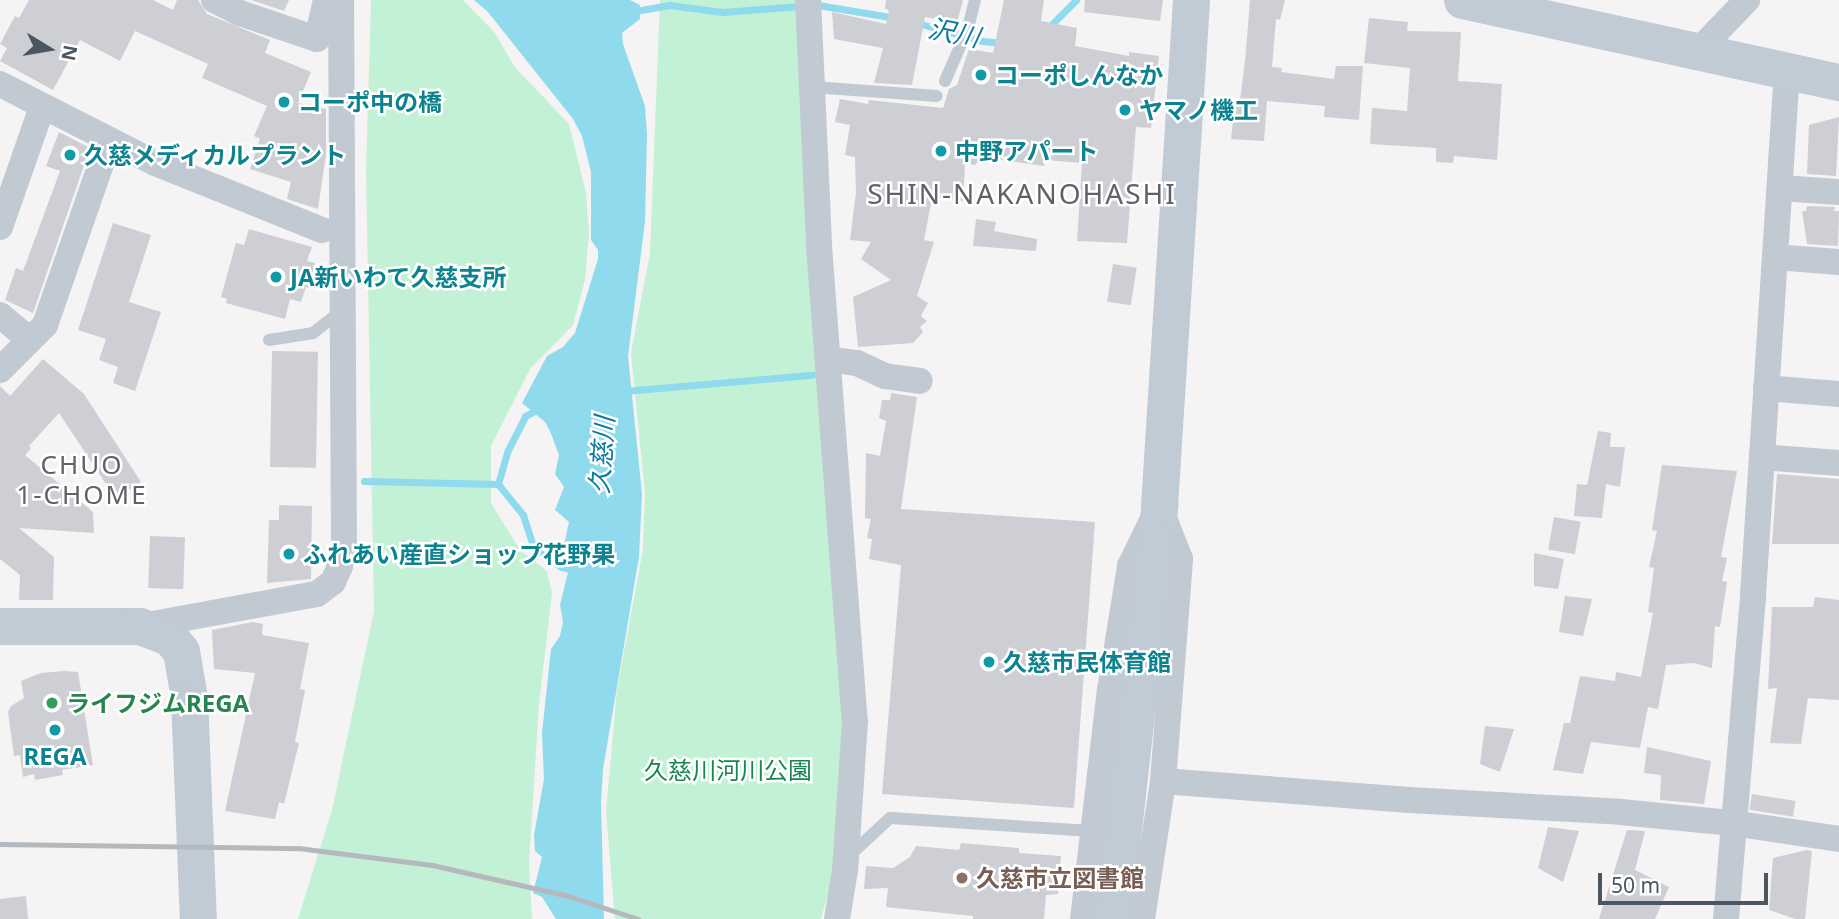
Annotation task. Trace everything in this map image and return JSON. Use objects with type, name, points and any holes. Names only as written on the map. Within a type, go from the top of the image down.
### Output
[{"type":"street","points":[[214,0],[240,13],[317,39],[326,0]]},
{"type":"street","points":[[0,626],[140,626],[317,594],[333,582],[344,547],[341,0]]},
{"type":"street","points":[[808,0],[819,246],[855,721],[846,859],[837,919]]},
{"type":"street","points":[[1113,919],[1159,506],[1191,0]]},
{"type":"street","points":[[1462,0],[1499,4],[1839,82]]},
{"type":"street","points":[[1698,51],[1746,0]]},
{"type":"street","points":[[1726,919],[1753,595],[1787,70]]},
{"type":"street","points":[[0,83],[109,141],[322,230]]},
{"type":"street","points":[[0,227],[42,107]]},
{"type":"street","points":[[0,370],[45,325],[109,141]]},
{"type":"street","points":[[1780,188],[1839,192]]},
{"type":"street","points":[[1775,257],[1839,262]]},
{"type":"street","points":[[0,315],[30,340]]},
{"type":"street","points":[[828,359],[858,363],[885,376],[920,381]]},
{"type":"street","points":[[1766,388],[1839,394]]},
{"type":"street","points":[[1762,457],[1839,463]]},
{"type":"street","points":[[1142,919],[1163,781],[1180,559],[1159,506]]},
{"type":"street","points":[[1083,919],[1110,690],[1130,566],[1159,506]]},
{"type":"street","points":[[140,626],[169,637],[181,651],[187,672],[198,919]]},
{"type":"street","points":[[1163,781],[1396,800],[1621,811],[1732,823],[1839,839]]},
{"type":"lane","points":[[945,80],[968,29],[975,0]]},
{"type":"lane","points":[[812,87],[937,96]]},
{"type":"lane","points":[[269,340],[313,333],[342,310]]},
{"type":"lane","points":[[846,859],[890,818],[1093,831]]},
{"type":"green space","points":[[371,0],[463,0],[495,33],[514,66],[569,124],[586,193],[589,233],[585,280],[573,325],[530,369],[491,446],[491,503],[520,550],[547,571],[552,593],[539,704],[529,864],[532,919],[298,919],[332,810],[374,611],[366,171]]},
{"type":"green space","name":"久慈川河川公園","points":[[660,0],[805,0],[847,774],[830,885],[821,919],[615,919],[606,812],[617,690],[643,549],[645,493],[631,353],[650,253]]},
{"type":"water","name":"久慈川","points":[[474,0],[630,0],[640,5],[640,19],[622,33],[623,44],[645,106],[647,134],[645,222],[628,356],[642,494],[639,557],[603,769],[601,801],[604,919],[556,919],[542,897],[533,893],[542,857],[535,851],[534,835],[544,779],[542,733],[551,649],[560,636],[563,622],[560,605],[569,568],[576,556],[564,545],[569,522],[555,510],[564,487],[555,474],[559,455],[545,422],[522,403],[547,356],[563,347],[575,333],[598,259],[598,250],[591,240],[591,172],[582,136],[573,119],[488,12]]},
{"type":"building","points":[[29,0],[153,0],[173,10],[177,0],[198,0],[207,14],[270,40],[265,53],[311,72],[298,103],[326,109],[326,154],[318,209],[287,199],[291,182],[250,169],[260,139],[254,136],[267,106],[202,78],[208,64],[135,31],[120,61],[80,40],[53,90],[0,61],[7,48],[0,44],[15,16],[19,18]]},
{"type":"building","points":[[251,0],[289,0],[284,11]]},
{"type":"building","points":[[886,0],[963,0],[957,23],[925,17],[912,85],[874,83],[883,48],[834,39],[832,12],[886,24],[889,10],[885,9]]},
{"type":"building","points":[[1004,0],[1044,0],[1041,21],[1077,28],[1075,46],[1129,56],[1129,52],[1159,56],[1151,128],[1136,127],[1127,243],[1077,241],[1082,163],[1045,160],[1044,166],[982,157],[975,165],[965,164],[963,201],[932,198],[924,240],[934,242],[917,296],[928,303],[921,316],[927,321],[920,327],[923,332],[913,343],[858,347],[853,297],[891,280],[861,259],[871,242],[850,240],[856,192],[855,157],[845,155],[850,125],[835,122],[840,99],[868,104],[869,100],[943,108],[949,89],[957,85],[969,49],[993,53]]},
{"type":"building","points":[[1085,0],[1163,0],[1160,21],[1084,12]]},
{"type":"building","points":[[1250,0],[1285,0],[1280,20],[1276,19],[1272,67],[1282,68],[1281,72],[1334,79],[1336,66],[1363,66],[1359,120],[1324,117],[1325,106],[1267,101],[1264,141],[1231,139],[1235,100],[1240,100]]},
{"type":"building","points":[[1369,18],[1408,22],[1407,31],[1461,32],[1458,81],[1502,84],[1497,160],[1454,156],[1453,163],[1436,162],[1436,148],[1370,144],[1372,108],[1407,111],[1410,68],[1364,63]]},
{"type":"building","points":[[1839,117],[1836,176],[1807,174],[1809,125]]},
{"type":"building","points":[[59,132],[90,148],[33,313],[5,300],[16,268],[23,271],[60,171],[46,166]]},
{"type":"building","points":[[1807,206],[1835,207],[1834,211],[1839,211],[1838,246],[1807,244],[1802,211],[1806,211]]},
{"type":"building","points":[[976,219],[996,222],[994,231],[1037,239],[1036,251],[973,246]]},
{"type":"building","points":[[113,223],[151,235],[129,302],[161,312],[135,391],[113,383],[118,367],[99,360],[106,339],[78,330]]},
{"type":"building","name":"JA新いわて久慈支所","points":[[249,229],[312,247],[307,261],[315,263],[309,288],[306,287],[301,302],[290,299],[285,319],[226,303],[227,299],[221,297],[236,243],[244,245]]},
{"type":"building","points":[[1113,264],[1137,268],[1131,305],[1107,302]]},
{"type":"building","points":[[272,351],[318,352],[316,468],[270,467]]},
{"type":"building","points":[[43,359],[84,394],[141,482],[116,499],[59,413],[29,446],[31,448],[25,455],[93,512],[94,533],[19,528],[54,557],[53,600],[19,600],[20,575],[0,559],[0,386],[10,396]]},
{"type":"building","name":"久慈市民体育館","points":[[891,393],[917,397],[901,509],[1095,522],[1074,808],[882,794],[901,565],[869,559],[872,539],[867,538],[871,519],[865,518],[866,453],[880,456],[886,421],[879,418],[882,400],[890,400]]},
{"type":"building","points":[[1598,431],[1611,433],[1610,447],[1625,447],[1620,487],[1606,484],[1602,518],[1574,516],[1577,484],[1587,485]]},
{"type":"building","points":[[1662,465],[1737,471],[1721,557],[1727,558],[1722,581],[1727,582],[1720,627],[1715,626],[1712,668],[1694,663],[1666,665],[1658,709],[1648,707],[1640,748],[1591,742],[1583,774],[1553,770],[1564,723],[1570,723],[1580,676],[1615,681],[1616,672],[1641,677],[1653,613],[1648,612],[1654,568],[1649,567],[1657,531],[1652,530]]},
{"type":"building","points":[[1777,474],[1839,479],[1839,544],[1772,544]]},
{"type":"building","name":"ふれあい産直ショップ花野果","points":[[279,505],[312,506],[311,579],[267,583],[269,520],[279,520]]},
{"type":"building","points":[[1554,517],[1581,522],[1575,554],[1548,549]]},
{"type":"building","points":[[150,536],[185,537],[183,589],[148,588]]},
{"type":"building","points":[[1534,553],[1564,559],[1558,589],[1534,586]]},
{"type":"building","points":[[1565,596],[1592,599],[1583,636],[1559,632]]},
{"type":"building","points":[[1815,597],[1839,600],[1839,700],[1808,698],[1801,744],[1770,743],[1777,688],[1768,689],[1772,607],[1813,607]]},
{"type":"building","points":[[253,622],[263,624],[262,635],[309,643],[300,689],[305,690],[295,742],[299,743],[284,804],[279,802],[275,819],[225,811],[255,673],[214,669],[212,630]]},
{"type":"building","name":"REGA","points":[[78,672],[93,765],[62,770],[63,775],[35,780],[34,774],[23,777],[20,755],[14,756],[8,712],[11,706],[24,698],[21,681],[41,673]]},
{"type":"building","points":[[1485,726],[1514,729],[1500,772],[1480,764]]},
{"type":"building","points":[[1647,747],[1711,761],[1704,804],[1660,800],[1661,775],[1644,773]]},
{"type":"building","points":[[1752,794],[1795,801],[1793,817],[1749,810]]},
{"type":"building","points":[[1548,827],[1579,831],[1563,882],[1538,868]]},
{"type":"building","points":[[1627,830],[1645,831],[1635,870],[1669,887],[1655,919],[1599,919]]},
{"type":"building","name":"久慈市立図書館","points":[[961,843],[1019,848],[1019,853],[1061,856],[1058,894],[1046,895],[1044,919],[973,919],[973,916],[886,907],[888,888],[864,889],[866,866],[893,868],[910,857],[916,846],[959,850]]},
{"type":"building","points":[[1812,851],[1805,919],[1795,919],[1769,910],[1773,858]]},
{"type":"building","points":[[26,896],[28,919],[0,919],[0,899]]},
{"type":"waterway","name":"沢川","points":[[1047,29],[1076,0]]},
{"type":"waterway","name":"沢川","points":[[630,12],[669,5],[723,12],[800,6]]},
{"type":"waterway","name":"沢川","points":[[818,5],[896,18]]},
{"type":"waterway","name":"沢川","points":[[914,22],[982,41],[1004,43]]},
{"type":"waterway","points":[[624,391],[812,375]]},
{"type":"waterway","points":[[498,484],[508,450],[525,416],[539,409]]},
{"type":"waterway","points":[[364,481],[498,484],[523,515],[534,549],[562,567],[578,571]]},
{"type":"railway","points":[[0,844],[298,848],[432,865],[568,896],[638,919]]},
{"type":"place","name":"コーポしんなか","points":[[981,75]]},
{"type":"place","name":"コーポ中の橋","points":[[284,102]]},
{"type":"place","name":"ヤマノ機工","points":[[1125,110]]},
{"type":"place","name":"中野アパート","points":[[941,151]]},
{"type":"place","name":"久慈メディカルプラント","points":[[70,155]]},
{"type":"place","name":"JA新いわて久慈支所","points":[[276,277]]},
{"type":"place","name":"ふれあい産直ショップ花野果","points":[[289,554]]},
{"type":"place","name":"久慈市民体育館","points":[[989,662]]},
{"type":"place","name":"ライフジムREGA","points":[[52,703]]},
{"type":"place","name":"REGA","points":[[55,730]]},
{"type":"place","name":"久慈市立図書館","points":[[962,878]]},
{"type":"district","name":"SHIN-NAKANOHASHI","points":[[1022,193]]},
{"type":"district","name":"CHUO 1-CHOME","points":[[82,480]]}]
